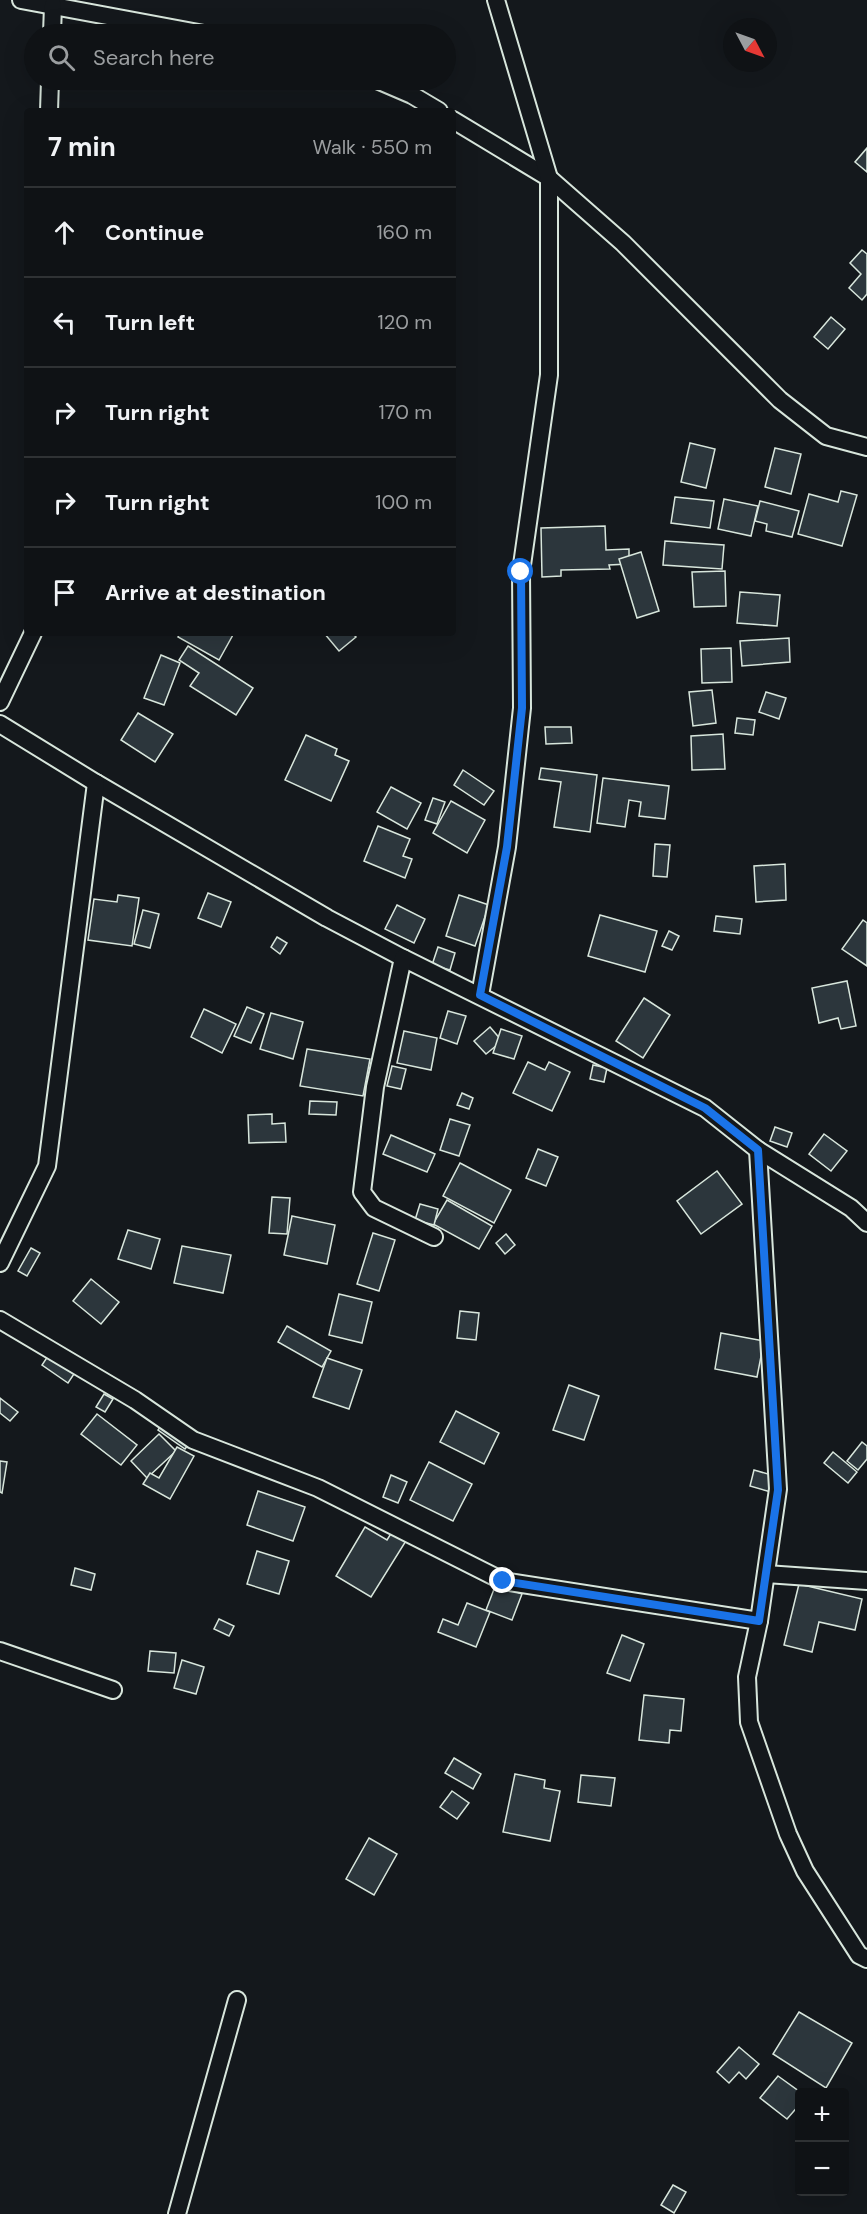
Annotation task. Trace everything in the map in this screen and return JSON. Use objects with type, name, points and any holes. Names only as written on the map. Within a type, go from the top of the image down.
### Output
[{"type":"street","points":[[29,0],[152,24]]},
{"type":"street","points":[[480,995],[507,847],[522,708],[521,572],[549,375],[549,178],[496,0]]},
{"type":"street","points":[[52,24],[53,5]]},
{"type":"street","points":[[49,108],[50,90]]},
{"type":"street","points":[[400,90],[434,108]]},
{"type":"street","points":[[456,122],[549,178],[623,243],[780,400],[826,436],[867,447]]},
{"type":"street","points":[[0,702],[32,636]]},
{"type":"street","points":[[0,724],[327,918],[705,1108],[758,1150],[851,1208],[867,1223]]},
{"type":"street","points":[[0,1263],[47,1166],[96,783]]},
{"type":"street","points":[[403,958],[375,1087],[362,1192],[374,1208],[434,1237]]},
{"type":"street","points":[[758,1150],[778,1490],[759,1621],[747,1677],[749,1722],[788,1834],[806,1871],[859,1955],[867,1959]]},
{"type":"street","points":[[0,1320],[135,1400],[193,1440],[318,1488],[503,1581],[759,1621]]},
{"type":"street","points":[[766,1574],[867,1581]]},
{"type":"street","points":[[0,1651],[113,1689]]},
{"type":"street","points":[[177,2214],[237,2000]]},
{"type":"building","points":[[867,148],[867,172],[855,162]]},
{"type":"building","points":[[862,250],[867,254],[867,294],[862,300],[849,288],[861,274],[850,263]]},
{"type":"building","points":[[831,317],[845,329],[828,349],[814,337]]},
{"type":"building","points":[[690,443],[715,449],[706,488],[681,482]]},
{"type":"building","points":[[775,448],[801,454],[791,494],[765,487]]},
{"type":"building","points":[[841,491],[857,495],[842,546],[798,534],[809,494],[838,502]]},
{"type":"building","points":[[675,497],[714,501],[710,528],[671,523]]},
{"type":"building","points":[[724,499],[758,506],[751,536],[718,529]]},
{"type":"building","points":[[760,501],[799,511],[792,537],[766,531],[767,524],[755,521]]},
{"type":"building","points":[[605,526],[606,550],[629,549],[629,564],[609,565],[610,569],[561,570],[561,576],[542,577],[541,528]]},
{"type":"building","points":[[665,541],[724,545],[722,569],[663,565]]},
{"type":"building","points":[[641,552],[659,611],[637,618],[619,559]]},
{"type":"building","points":[[725,571],[726,606],[694,607],[692,572]]},
{"type":"building","points":[[740,592],[780,595],[777,626],[737,623]]},
{"type":"building","points":[[178,636],[232,636],[219,660]]},
{"type":"building","points":[[326,636],[356,637],[339,651]]},
{"type":"building","points":[[789,638],[790,662],[742,666],[740,641]]},
{"type":"building","points":[[188,646],[253,688],[236,715],[190,686],[199,673],[179,660]]},
{"type":"building","points":[[731,648],[732,682],[702,683],[701,649]]},
{"type":"building","points":[[161,655],[180,663],[164,705],[144,698]]},
{"type":"building","points":[[712,690],[716,723],[693,726],[689,692]]},
{"type":"building","points":[[766,692],[786,698],[779,719],[759,712]]},
{"type":"building","points":[[138,713],[173,734],[155,762],[121,740]]},
{"type":"building","points":[[737,718],[755,720],[753,735],[735,733]]},
{"type":"building","points":[[545,727],[571,727],[572,743],[546,744]]},
{"type":"building","points":[[723,734],[725,769],[692,770],[691,736]]},
{"type":"building","points":[[306,735],[337,749],[335,755],[349,761],[331,801],[285,780]]},
{"type":"building","points":[[541,768],[597,775],[590,832],[554,827],[561,782],[539,779]]},
{"type":"building","points":[[463,770],[494,791],[484,805],[454,785]]},
{"type":"building","points":[[603,778],[669,786],[665,819],[639,816],[641,802],[629,800],[625,827],[597,823]]},
{"type":"building","points":[[391,787],[421,803],[407,829],[377,812]]},
{"type":"building","points":[[433,798],[445,802],[437,824],[425,820]]},
{"type":"building","points":[[451,801],[485,820],[467,853],[433,833]]},
{"type":"building","points":[[378,826],[410,839],[403,856],[412,859],[405,878],[364,861]]},
{"type":"building","points":[[655,844],[670,845],[667,877],[653,876]]},
{"type":"building","points":[[785,864],[786,900],[756,902],[754,866]]},
{"type":"building","points":[[208,893],[231,902],[221,927],[198,918]]},
{"type":"building","points":[[118,895],[139,898],[132,946],[88,940],[94,899],[117,902]]},
{"type":"building","points":[[459,895],[489,905],[475,946],[446,936]]},
{"type":"building","points":[[397,905],[425,919],[414,943],[385,929]]},
{"type":"building","points":[[143,910],[159,914],[150,948],[134,944]]},
{"type":"building","points":[[600,915],[657,931],[645,972],[588,956]]},
{"type":"building","points":[[716,916],[742,919],[740,934],[714,931]]},
{"type":"building","points":[[863,920],[867,923],[867,966],[842,949]]},
{"type":"building","points":[[669,931],[679,936],[672,950],[662,946]]},
{"type":"building","points":[[277,937],[287,943],[280,954],[271,947]]},
{"type":"building","points":[[438,947],[455,953],[450,970],[432,965]]},
{"type":"building","points":[[847,981],[856,1026],[841,1029],[838,1018],[819,1023],[812,988]]},
{"type":"building","points":[[644,998],[670,1015],[643,1058],[616,1041]]},
{"type":"building","points":[[247,1007],[264,1014],[251,1043],[234,1036]]},
{"type":"building","points":[[204,1009],[236,1024],[222,1053],[191,1037]]},
{"type":"building","points":[[448,1011],[466,1016],[457,1044],[440,1038]]},
{"type":"building","points":[[271,1013],[303,1022],[293,1059],[260,1049]]},
{"type":"building","points":[[490,1027],[502,1041],[486,1054],[474,1041]]},
{"type":"building","points":[[501,1029],[522,1036],[514,1059],[493,1053]]},
{"type":"building","points":[[404,1031],[437,1038],[431,1070],[397,1063]]},
{"type":"building","points":[[307,1049],[370,1059],[363,1096],[300,1086]]},
{"type":"building","points":[[528,1062],[545,1070],[549,1062],[570,1072],[552,1111],[513,1093]]},
{"type":"building","points":[[593,1065],[607,1068],[604,1082],[590,1079]]},
{"type":"building","points":[[392,1066],[406,1069],[401,1089],[387,1086]]},
{"type":"building","points":[[462,1093],[473,1098],[469,1109],[457,1105]]},
{"type":"building","points":[[310,1101],[337,1102],[336,1115],[309,1114]]},
{"type":"building","points":[[272,1114],[272,1124],[285,1123],[286,1142],[249,1143],[248,1115]]},
{"type":"building","points":[[450,1119],[470,1125],[459,1156],[440,1150]]},
{"type":"building","points":[[775,1127],[792,1133],[787,1147],[770,1141]]},
{"type":"building","points":[[824,1134],[847,1151],[831,1171],[809,1154]]},
{"type":"building","points":[[391,1135],[435,1154],[427,1172],[383,1154]]},
{"type":"building","points":[[538,1149],[558,1157],[546,1186],[526,1178]]},
{"type":"building","points":[[460,1163],[511,1190],[494,1223],[443,1196]]},
{"type":"building","points":[[717,1171],[742,1204],[701,1234],[677,1201]]},
{"type":"building","points":[[272,1197],[290,1198],[287,1234],[269,1233]]},
{"type":"building","points":[[447,1200],[492,1226],[479,1249],[433,1224]]},
{"type":"building","points":[[420,1204],[438,1209],[434,1225],[415,1220]]},
{"type":"building","points":[[292,1216],[335,1225],[327,1264],[284,1255]]},
{"type":"building","points":[[128,1230],[160,1239],[151,1269],[118,1259]]},
{"type":"building","points":[[373,1233],[395,1240],[379,1291],[357,1284]]},
{"type":"building","points":[[506,1234],[515,1245],[505,1254],[496,1243]]},
{"type":"building","points":[[182,1246],[231,1255],[223,1293],[174,1283]]},
{"type":"building","points":[[31,1248],[40,1253],[27,1276],[18,1271]]},
{"type":"building","points":[[91,1279],[119,1302],[101,1324],[73,1301]]},
{"type":"building","points":[[339,1294],[372,1302],[362,1343],[329,1335]]},
{"type":"building","points":[[460,1311],[479,1313],[476,1340],[457,1338]]},
{"type":"building","points":[[287,1326],[331,1351],[322,1367],[278,1342]]},
{"type":"building","points":[[721,1333],[764,1341],[757,1377],[715,1369]]},
{"type":"building","points":[[50,1353],[76,1371],[68,1383],[42,1365]]},
{"type":"building","points":[[327,1358],[362,1370],[349,1409],[313,1397]]},
{"type":"building","points":[[569,1385],[599,1396],[584,1440],[553,1430]]},
{"type":"building","points":[[104,1394],[113,1399],[105,1412],[96,1407]]},
{"type":"building","points":[[0,1398],[18,1412],[10,1421],[0,1413]]},
{"type":"building","points":[[456,1411],[499,1433],[484,1464],[440,1442]]},
{"type":"building","points":[[97,1414],[137,1445],[121,1465],[81,1434]]},
{"type":"building","points":[[164,1421],[192,1440],[185,1449],[158,1430]]},
{"type":"building","points":[[159,1434],[176,1451],[147,1478],[131,1461]]},
{"type":"building","points":[[862,1442],[867,1446],[867,1459],[858,1470],[847,1461]]},
{"type":"building","points":[[177,1447],[194,1456],[170,1499],[143,1484],[150,1473],[159,1478]]},
{"type":"building","points":[[833,1452],[857,1472],[848,1483],[824,1463]]},
{"type":"building","points":[[0,1461],[7,1462],[2,1493],[0,1492]]},
{"type":"building","points":[[429,1462],[472,1484],[453,1521],[410,1500]]},
{"type":"building","points":[[754,1470],[782,1478],[778,1494],[750,1486]]},
{"type":"building","points":[[391,1475],[407,1482],[398,1503],[383,1497]]},
{"type":"building","points":[[258,1491],[305,1507],[293,1541],[247,1525]]},
{"type":"building","points":[[365,1527],[387,1540],[395,1527],[409,1536],[371,1597],[336,1576]]},
{"type":"building","points":[[257,1551],[289,1561],[279,1594],[247,1584]]},
{"type":"building","points":[[75,1568],[95,1574],[91,1590],[71,1585]]},
{"type":"building","points":[[496,1584],[522,1594],[512,1620],[486,1610]]},
{"type":"building","points":[[799,1584],[862,1599],[855,1630],[819,1622],[812,1652],[784,1645]]},
{"type":"building","points":[[467,1603],[490,1612],[476,1647],[438,1632],[443,1619],[458,1625]]},
{"type":"building","points":[[219,1619],[234,1626],[229,1636],[214,1629]]},
{"type":"building","points":[[622,1635],[644,1644],[630,1681],[607,1673]]},
{"type":"building","points":[[150,1651],[176,1653],[174,1673],[148,1671]]},
{"type":"building","points":[[182,1660],[204,1667],[196,1694],[174,1688]]},
{"type":"building","points":[[644,1695],[684,1699],[681,1731],[670,1730],[669,1743],[639,1740]]},
{"type":"building","points":[[454,1758],[481,1774],[473,1789],[445,1773]]},
{"type":"building","points":[[515,1774],[545,1780],[544,1788],[560,1791],[550,1841],[503,1832]]},
{"type":"building","points":[[581,1775],[615,1778],[611,1806],[578,1802]]},
{"type":"building","points":[[452,1791],[469,1803],[457,1819],[440,1807]]},
{"type":"building","points":[[369,1838],[397,1854],[374,1895],[346,1879]]},
{"type":"building","points":[[799,2012],[852,2043],[826,2088],[773,2054]]},
{"type":"building","points":[[739,2047],[759,2064],[746,2079],[739,2072],[729,2083],[717,2072]]},
{"type":"building","points":[[778,2076],[795,2088],[795,2110],[787,2119],[760,2098]]},
{"type":"building","points":[[673,2185],[686,2192],[674,2213],[661,2205]]},
{"type":"route","points":[[503,1581],[759,1621],[778,1490],[758,1150],[705,1108],[480,995],[507,847],[522,708],[521,572]]}]
